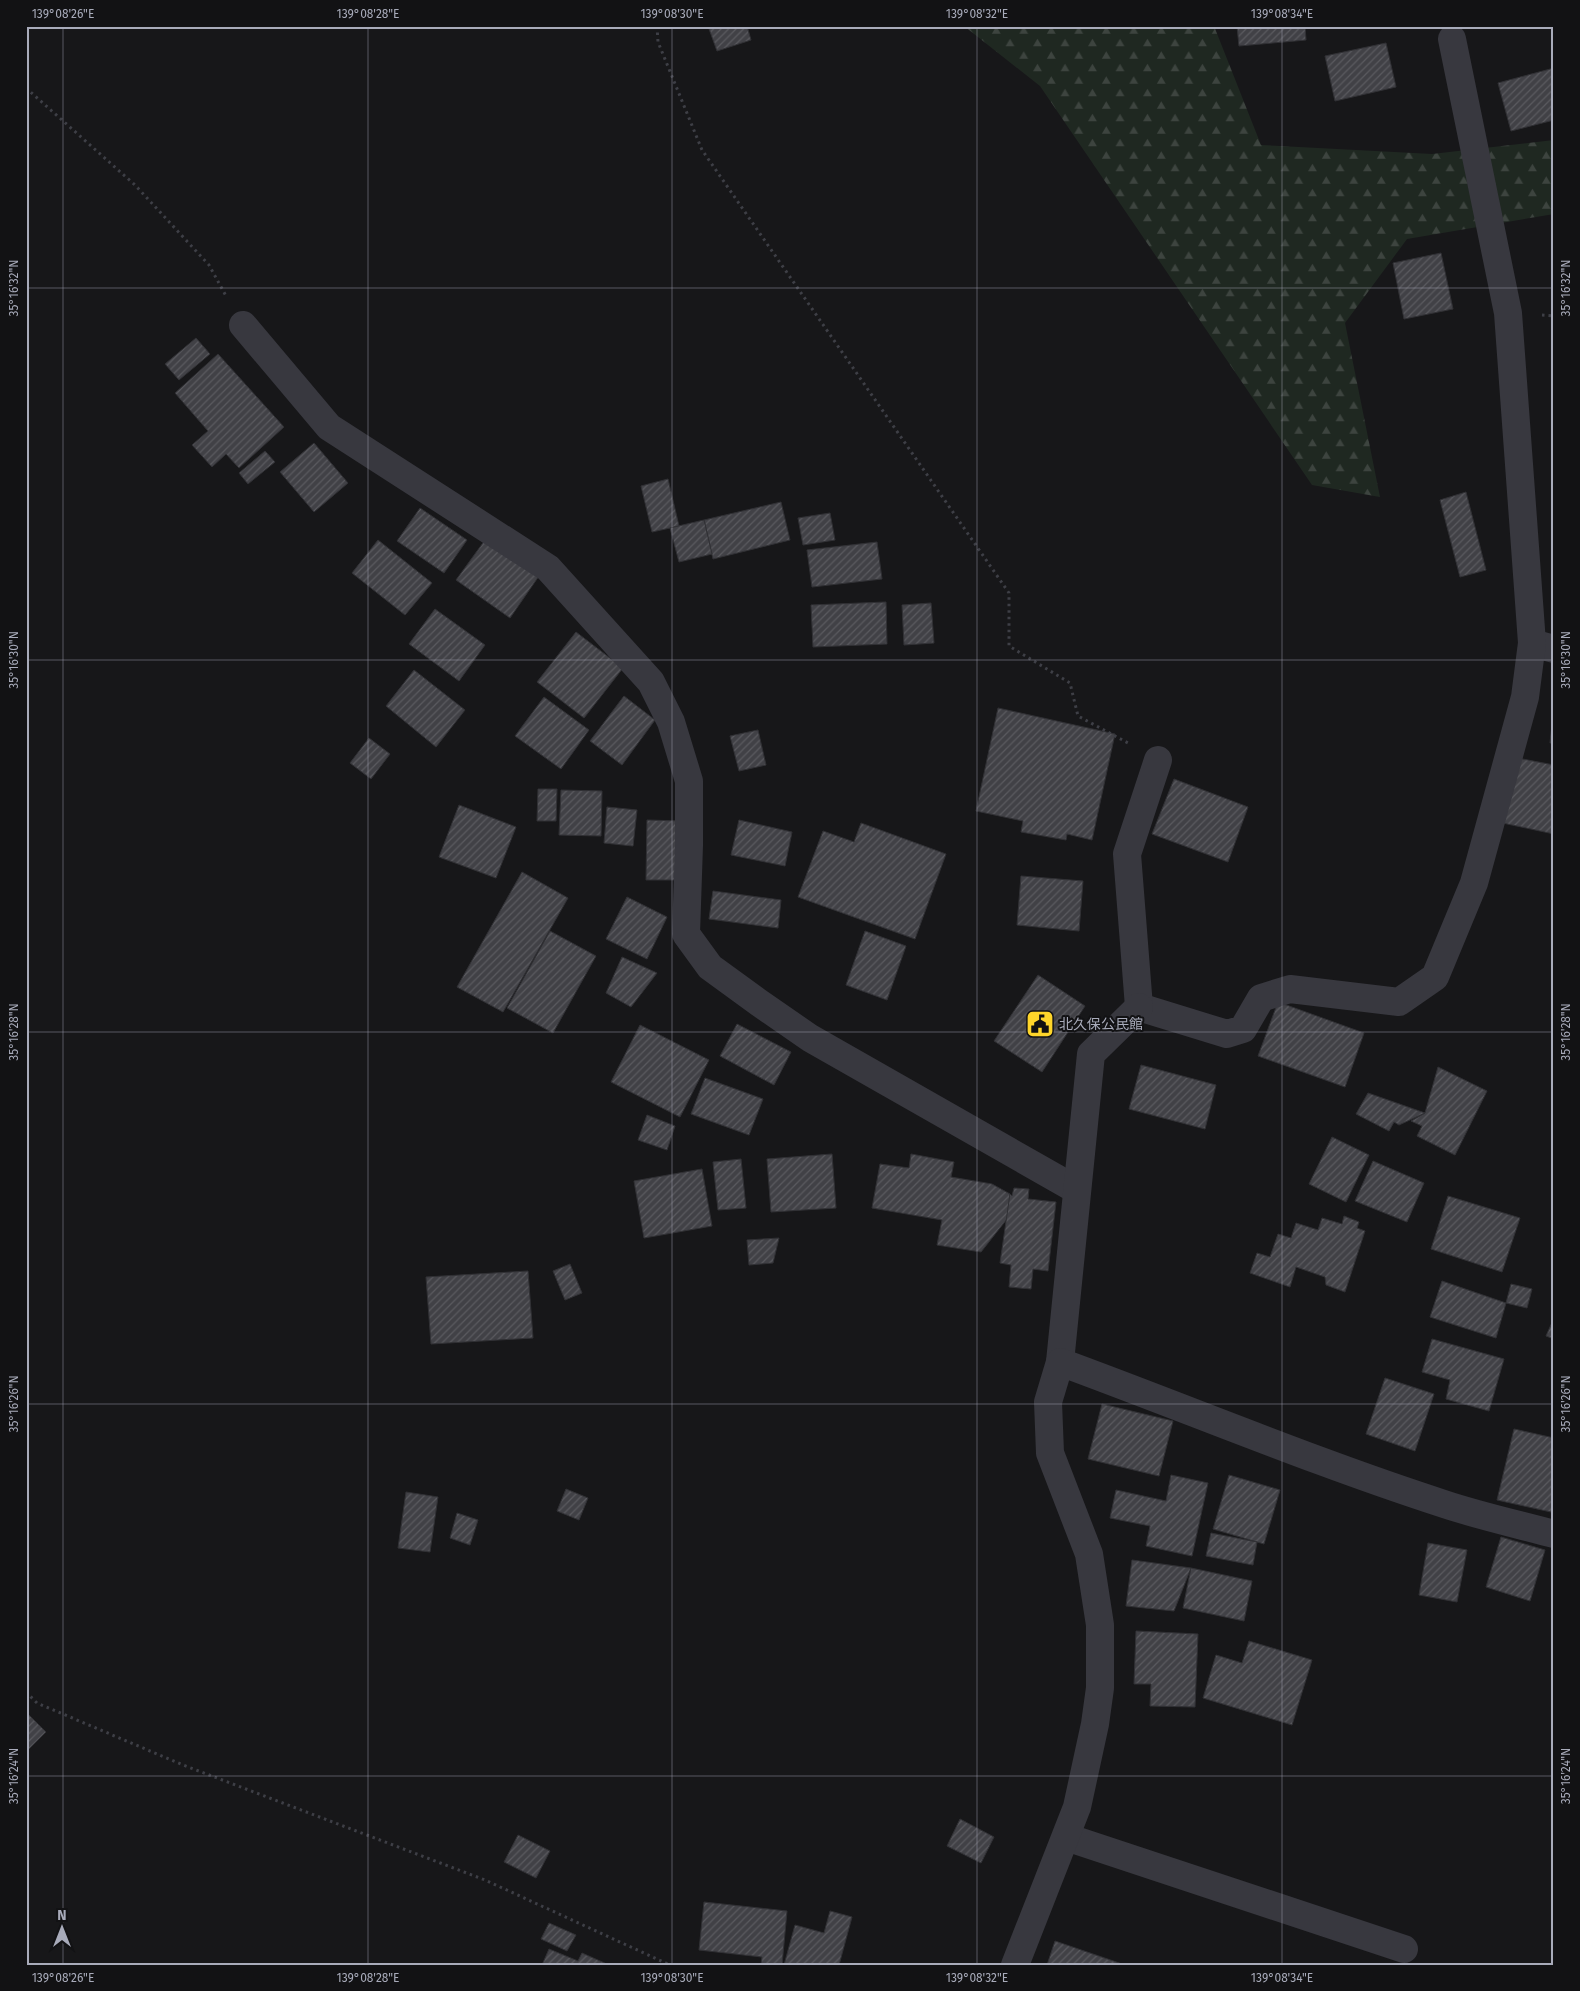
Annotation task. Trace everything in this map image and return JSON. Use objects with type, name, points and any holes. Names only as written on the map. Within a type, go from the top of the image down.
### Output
[{"type":"street","points":[[1139,1007],[1227,1034],[1243,1029],[1261,998],[1290,990],[1399,1002],[1435,977],[1474,883],[1524,697],[1543,646],[1508,314],[1452,39]]},
{"type":"street","points":[[243,325],[328,427],[548,568],[651,682],[671,722],[689,781],[686,934],[710,967],[810,1038],[1077,1190]]},
{"type":"street","points":[[1139,1007],[1127,854],[1158,760]]},
{"type":"street","points":[[1015,1965],[1077,1807],[1095,1724],[1100,1688],[1100,1625],[1089,1554],[1050,1453],[1048,1402],[1060,1362],[1091,1054],[1139,1007]]},
{"type":"street","points":[[1060,1362],[1166,1400],[1310,1458],[1446,1505],[1554,1534]]},
{"type":"street","points":[[1066,1837],[1404,1949]]},
{"type":"path","points":[[657,26],[658,42],[702,150],[1009,593],[1009,646],[1070,683],[1078,716],[1158,760]]},
{"type":"path","points":[[26,88],[135,185],[209,265],[243,325]]},
{"type":"path","points":[[26,1692],[36,1703],[182,1765],[486,1880],[670,1965]]},
{"type":"green space","points":[[964,26],[1214,26],[1261,145],[1432,154],[1554,140],[1554,214],[1407,239],[1345,323],[1380,497],[1312,485],[1040,86]]},
{"type":"building","points":[[708,26],[747,26],[751,40],[717,51]]},
{"type":"building","points":[[1237,26],[1305,26],[1306,40],[1239,46]]},
{"type":"building","points":[[1386,43],[1396,87],[1335,101],[1325,56]]},
{"type":"building","points":[[1554,68],[1554,120],[1511,131],[1498,83]]},
{"type":"building","points":[[1441,253],[1453,309],[1404,319],[1393,263]]},
{"type":"building","points":[[196,338],[210,354],[179,380],[165,364]]},
{"type":"building","points":[[218,354],[284,427],[239,468],[226,454],[212,467],[192,445],[208,431],[175,393]]},
{"type":"building","points":[[314,443],[348,483],[314,512],[280,472]]},
{"type":"building","points":[[265,451],[275,462],[248,484],[239,473]]},
{"type":"building","points":[[668,479],[679,526],[652,532],[641,486]]},
{"type":"building","points":[[1466,492],[1486,570],[1460,577],[1440,500]]},
{"type":"building","points":[[781,502],[790,540],[713,559],[704,520]]},
{"type":"building","points":[[420,508],[467,540],[444,573],[397,541]]},
{"type":"building","points":[[830,513],[835,540],[803,545],[798,518]]},
{"type":"building","points":[[704,520],[712,554],[679,562],[670,528]]},
{"type":"building","points":[[488,536],[541,573],[510,618],[456,580]]},
{"type":"building","points":[[378,540],[432,583],[405,615],[352,573]]},
{"type":"building","points":[[877,542],[882,579],[812,587],[807,550]]},
{"type":"building","points":[[886,602],[887,644],[813,647],[811,605]]},
{"type":"building","points":[[931,603],[934,643],[904,645],[902,605]]},
{"type":"building","points":[[435,609],[485,645],[459,681],[409,644]]},
{"type":"building","points":[[576,632],[623,668],[584,718],[537,682]]},
{"type":"building","points":[[414,670],[465,710],[436,747],[386,706]]},
{"type":"building","points":[[624,696],[655,720],[622,765],[590,741]]},
{"type":"building","points":[[544,697],[589,730],[561,769],[515,736]]},
{"type":"building","points":[[1554,706],[1554,743],[1550,743]]},
{"type":"building","points":[[998,708],[1115,734],[1092,840],[1067,834],[1066,840],[1021,832],[1023,821],[976,811]]},
{"type":"building","points":[[758,730],[766,765],[739,771],[730,736]]},
{"type":"building","points":[[369,738],[390,754],[371,779],[350,763]]},
{"type":"building","points":[[1512,757],[1554,765],[1554,834],[1498,822]]},
{"type":"building","points":[[1174,779],[1248,807],[1228,862],[1152,834]]},
{"type":"building","points":[[538,789],[557,789],[556,821],[537,821]]},
{"type":"building","points":[[561,790],[602,791],[601,836],[559,835]]},
{"type":"building","points":[[459,805],[516,827],[496,878],[439,857]]},
{"type":"building","points":[[607,807],[637,810],[633,846],[604,843]]},
{"type":"building","points":[[647,820],[681,821],[680,880],[646,880]]},
{"type":"building","points":[[739,820],[792,832],[785,866],[731,855]]},
{"type":"building","points":[[861,823],[946,854],[915,939],[798,897],[823,831],[854,842]]},
{"type":"building","points":[[522,872],[568,898],[503,1012],[457,987]]},
{"type":"building","points":[[1021,876],[1083,881],[1079,931],[1017,925]]},
{"type":"building","points":[[713,891],[781,900],[778,928],[709,919]]},
{"type":"building","points":[[627,897],[667,917],[647,959],[606,939]]},
{"type":"building","points":[[550,931],[596,956],[553,1033],[507,1008]]},
{"type":"building","points":[[865,931],[906,946],[887,1000],[846,985]]},
{"type":"building","points":[[622,957],[657,973],[631,1007],[606,993]]},
{"type":"building","name":"北久保公民館","points":[[1038,975],[1085,1006],[1042,1072],[994,1041]]},
{"type":"building","points":[[1278,1002],[1364,1033],[1345,1087],[1258,1056]]},
{"type":"building","points":[[737,1024],[791,1052],[774,1085],[720,1056]]},
{"type":"building","points":[[640,1025],[709,1060],[680,1117],[611,1082]]},
{"type":"building","points":[[1141,1065],[1216,1085],[1205,1129],[1129,1109]]},
{"type":"building","points":[[1438,1067],[1487,1091],[1455,1155],[1417,1136],[1422,1126],[1411,1121],[1425,1113]]},
{"type":"building","points":[[705,1078],[763,1099],[749,1135],[691,1114]]},
{"type":"building","points":[[1368,1093],[1425,1113],[1399,1125],[1394,1122],[1389,1131],[1356,1114]]},
{"type":"building","points":[[647,1115],[675,1126],[667,1150],[638,1140]]},
{"type":"building","points":[[1332,1137],[1369,1155],[1346,1202],[1309,1184]]},
{"type":"building","points":[[832,1154],[836,1208],[771,1212],[767,1159]]},
{"type":"building","points":[[911,1154],[954,1162],[951,1177],[992,1184],[1010,1194],[1007,1219],[981,1252],[937,1245],[942,1220],[872,1208],[880,1164],[909,1168]]},
{"type":"building","points":[[741,1159],[746,1208],[718,1210],[713,1162]]},
{"type":"building","points":[[1373,1161],[1424,1183],[1407,1222],[1355,1201]]},
{"type":"building","points":[[702,1169],[712,1226],[644,1238],[634,1181]]},
{"type":"building","points":[[1014,1188],[1029,1189],[1028,1199],[1056,1202],[1048,1271],[1033,1269],[1031,1289],[1009,1287],[1011,1265],[1000,1263],[1010,1194],[1012,1196]]},
{"type":"building","points":[[1448,1196],[1520,1218],[1502,1272],[1431,1249]]},
{"type":"building","points":[[1344,1216],[1359,1222],[1357,1228],[1365,1231],[1345,1292],[1326,1285],[1325,1277],[1296,1267],[1290,1287],[1250,1273],[1257,1253],[1270,1257],[1278,1234],[1291,1238],[1296,1223],[1318,1230],[1322,1218],[1342,1224]]},
{"type":"building","points":[[779,1238],[773,1263],[749,1265],[747,1240]]},
{"type":"building","points":[[570,1264],[582,1293],[565,1300],[553,1271]]},
{"type":"building","points":[[528,1271],[533,1338],[431,1344],[426,1277]]},
{"type":"building","points":[[1442,1281],[1506,1303],[1496,1338],[1430,1317]]},
{"type":"building","points":[[1511,1284],[1532,1289],[1527,1308],[1506,1303]]},
{"type":"building","points":[[1554,1318],[1554,1339],[1546,1336]]},
{"type":"building","points":[[1432,1339],[1504,1359],[1489,1411],[1446,1399],[1450,1380],[1422,1372]]},
{"type":"building","points":[[1385,1378],[1434,1394],[1415,1451],[1366,1434]]},
{"type":"building","points":[[1102,1404],[1173,1421],[1159,1476],[1088,1459]]},
{"type":"building","points":[[1514,1429],[1554,1438],[1554,1502],[1551,1512],[1497,1500]]},
{"type":"building","points":[[1171,1475],[1208,1483],[1192,1556],[1146,1546],[1150,1526],[1110,1518],[1116,1490],[1166,1501]]},
{"type":"building","points":[[1229,1475],[1280,1490],[1264,1544],[1213,1529]]},
{"type":"building","points":[[566,1489],[588,1498],[579,1520],[557,1511]]},
{"type":"building","points":[[406,1492],[438,1497],[430,1552],[398,1548]]},
{"type":"building","points":[[457,1513],[478,1520],[470,1545],[450,1538]]},
{"type":"building","points":[[1211,1533],[1257,1542],[1253,1565],[1206,1556]]},
{"type":"building","points":[[1501,1537],[1545,1550],[1530,1601],[1486,1587]]},
{"type":"building","points":[[1428,1543],[1467,1550],[1457,1602],[1419,1595]]},
{"type":"building","points":[[1132,1560],[1191,1568],[1174,1611],[1126,1606]]},
{"type":"building","points":[[1191,1568],[1252,1581],[1244,1621],[1183,1608]]},
{"type":"building","points":[[1136,1631],[1198,1634],[1195,1707],[1150,1706],[1151,1684],[1134,1684]]},
{"type":"building","points":[[1249,1641],[1312,1660],[1292,1725],[1203,1698],[1216,1655],[1242,1663]]},
{"type":"building","points":[[26,1712],[46,1732],[26,1752]]},
{"type":"building","points":[[960,1819],[994,1837],[981,1863],[947,1846]]},
{"type":"building","points":[[518,1835],[550,1851],[536,1878],[504,1862]]},
{"type":"building","points":[[704,1902],[787,1911],[782,1965],[761,1965],[762,1957],[699,1950]]},
{"type":"building","points":[[830,1911],[852,1917],[839,1965],[784,1965],[795,1925],[824,1933]]},
{"type":"building","points":[[549,1923],[576,1935],[567,1951],[541,1939]]},
{"type":"building","points":[[1055,1941],[1125,1965],[1047,1965]]},
{"type":"building","points":[[549,1949],[578,1961],[582,1953],[609,1965],[542,1965]]},
{"type":"place","name":"北久保公民館","points":[[1040,1024]]}]
